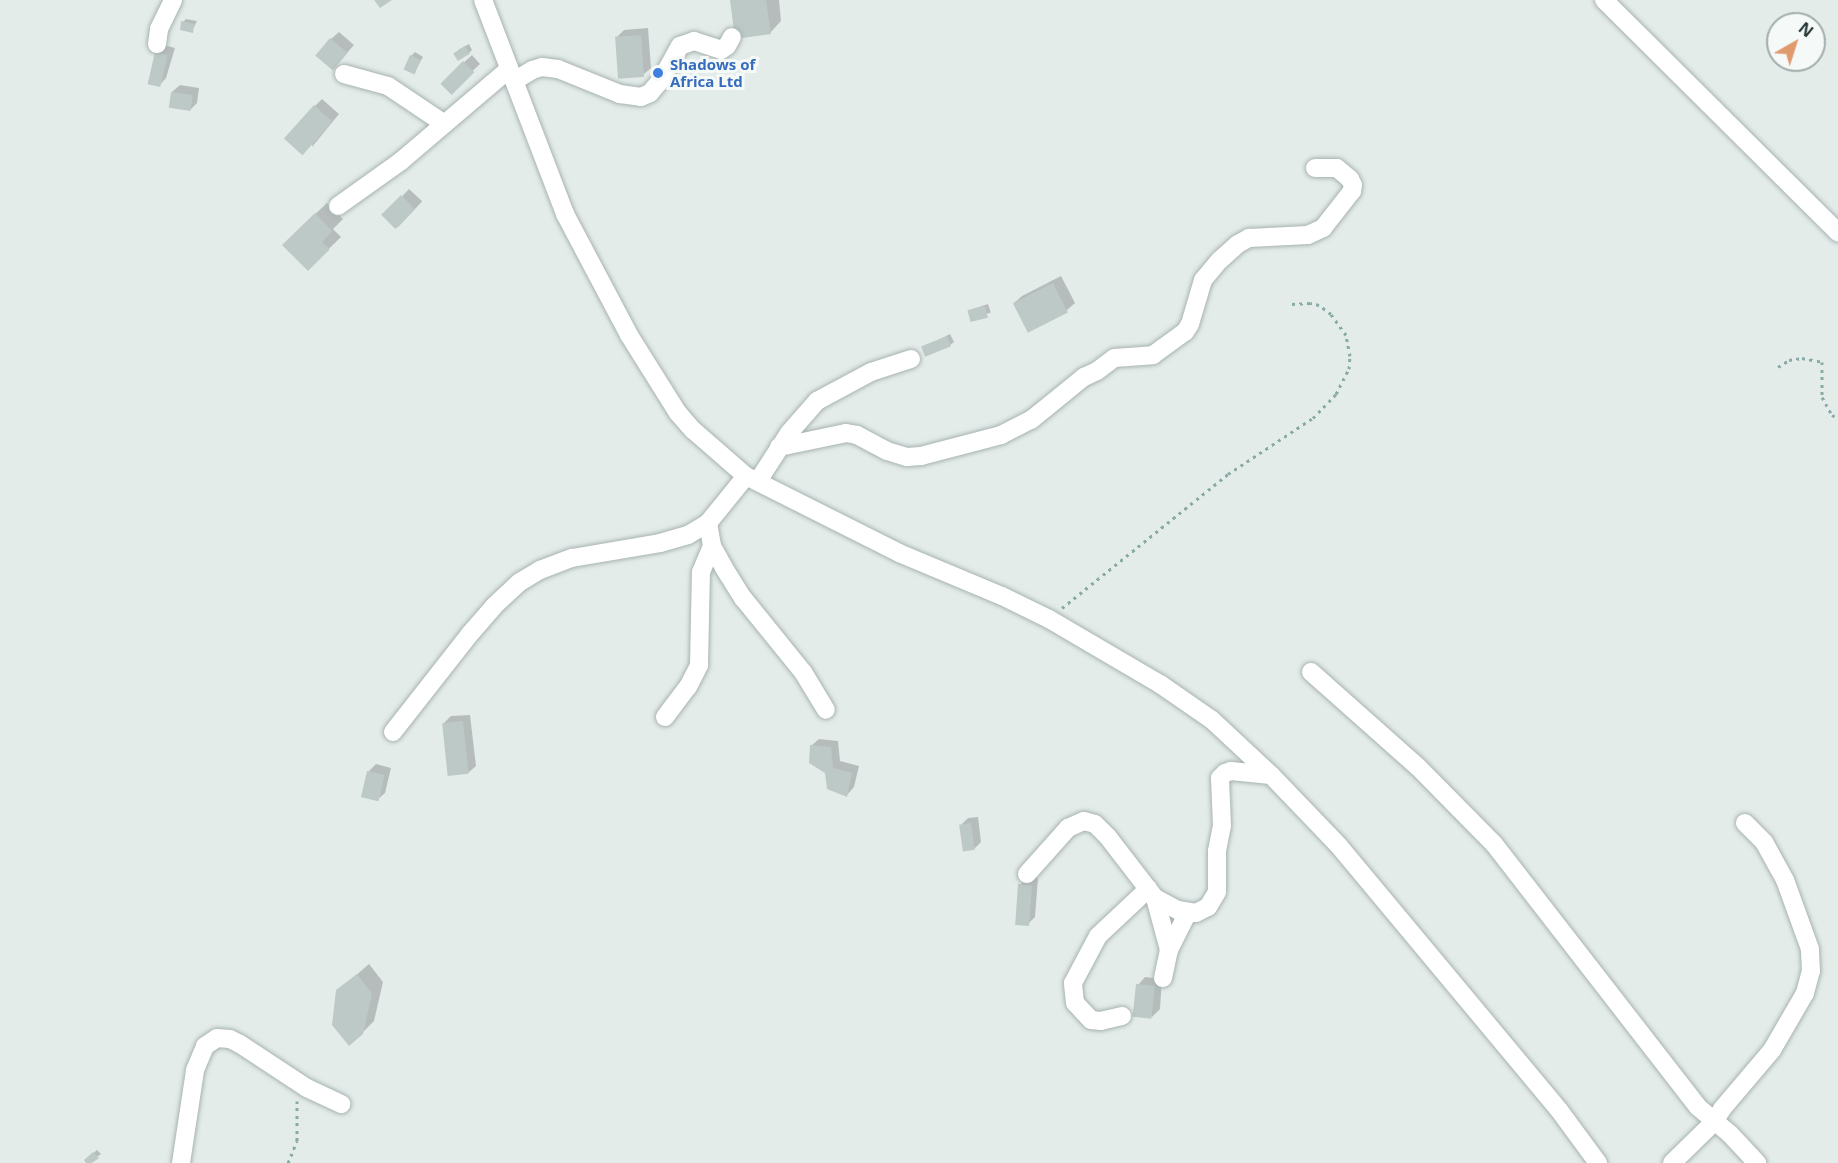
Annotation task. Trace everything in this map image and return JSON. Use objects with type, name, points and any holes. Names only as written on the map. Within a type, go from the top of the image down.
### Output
[{"type":"street","points":[[157,44],[159,29],[173,0]]},
{"type":"street","points":[[483,0],[565,214],[629,335],[672,403],[693,430],[752,479],[899,553],[1002,596],[1049,619],[1160,684],[1212,720],[1271,774],[1365,876],[1559,1110],[1598,1163]]},
{"type":"street","points":[[1604,0],[1838,232]]},
{"type":"street","points":[[338,206],[374,183],[443,123],[511,75],[542,67],[558,69],[620,94],[641,96],[650,93],[661,80],[680,46],[694,42],[721,50],[728,46],[732,37]]},
{"type":"street","points":[[344,74],[388,86],[443,123]]},
{"type":"street","points":[[779,447],[846,433],[857,435],[888,451],[907,456],[921,456],[1001,435],[1030,420],[1084,376],[1098,371],[1114,358],[1144,357],[1165,349],[1190,324],[1203,280],[1238,243],[1249,238],[1308,235],[1323,228],[1352,191],[1353,185],[1350,179],[1337,168],[1315,168]]},
{"type":"street","points":[[393,732],[469,635],[494,606],[520,582],[540,570],[572,558],[660,543],[688,535],[708,523],[752,479],[802,416],[817,401],[872,372],[911,359]]},
{"type":"street","points":[[708,523],[712,546],[743,598],[803,672],[826,711]]},
{"type":"street","points":[[665,717],[688,687],[699,665],[701,572],[712,546]]},
{"type":"street","points":[[1311,672],[1418,767],[1494,844],[1698,1107],[1730,1134],[1757,1163]]},
{"type":"street","points":[[1163,978],[1169,950],[1187,914],[1208,907],[1217,892],[1216,862],[1222,819],[1218,786],[1221,776],[1231,771],[1271,774]]},
{"type":"street","points":[[1027,874],[1068,828],[1084,821],[1095,824],[1108,837],[1152,893],[1187,914]]},
{"type":"street","points":[[1672,1163],[1714,1122],[1722,1108],[1772,1050],[1805,993],[1811,971],[1810,950],[1785,880],[1764,842],[1745,823]]},
{"type":"street","points":[[1152,893],[1169,950]]},
{"type":"street","points":[[1122,1016],[1101,1022],[1091,1020],[1074,1003],[1073,983],[1098,936],[1152,893]]},
{"type":"street","points":[[181,1163],[195,1070],[199,1057],[211,1040],[230,1039],[297,1081],[342,1104]]},
{"type":"path","points":[[1049,619],[1228,474],[1313,418],[1336,394],[1348,369],[1350,356],[1346,335],[1331,314],[1320,305],[1291,304]]},
{"type":"path","points":[[1779,368],[1789,360],[1802,358],[1822,362],[1822,397],[1832,415],[1838,418]]},
{"type":"path","points":[[288,1163],[297,1141],[297,1081]]},
{"type":"building","points":[[374,0],[392,0],[380,8]]},
{"type":"building","points":[[730,0],[766,0],[771,34],[735,39]]},
{"type":"building","points":[[181,21],[194,24],[193,33],[180,30]]},
{"type":"building","points":[[641,35],[644,77],[618,79],[615,37]]},
{"type":"building","points":[[330,38],[348,53],[333,70],[315,56]]},
{"type":"building","points":[[465,46],[470,54],[458,61],[453,53]]},
{"type":"building","points":[[155,52],[168,55],[160,87],[148,84]]},
{"type":"building","points":[[410,55],[421,60],[414,74],[403,70]]},
{"type":"building","points":[[463,61],[474,72],[452,95],[440,84]]},
{"type":"building","points":[[171,92],[193,95],[191,111],[169,108]]},
{"type":"building","points":[[314,105],[333,122],[302,155],[284,138]]},
{"type":"building","points":[[401,195],[415,209],[395,229],[381,215]]},
{"type":"building","points":[[315,213],[332,231],[322,242],[330,249],[308,271],[282,245]]},
{"type":"building","points":[[1053,283],[1068,312],[1028,333],[1013,303]]},
{"type":"building","points":[[985,306],[988,318],[970,322],[968,310]]},
{"type":"building","points":[[947,336],[951,346],[925,357],[921,346]]},
{"type":"building","points":[[463,721],[469,774],[448,776],[442,723]]},
{"type":"building","points":[[810,745],[831,747],[833,768],[852,773],[847,797],[827,789],[825,773],[809,763]]},
{"type":"building","points":[[367,771],[385,775],[378,801],[361,797]]},
{"type":"building","points":[[971,823],[975,850],[963,851],[959,825]]},
{"type":"building","points":[[1018,884],[1032,885],[1029,926],[1015,925]]},
{"type":"building","points":[[357,974],[372,994],[363,1034],[349,1046],[332,1025],[336,990]]},
{"type":"building","points":[[1136,984],[1155,986],[1151,1019],[1133,1017]]},
{"type":"building","points":[[93,1152],[99,1158],[92,1163],[86,1163],[84,1160]]},
{"type":"place","name":"Shadows of Africa Ltd","points":[[658,73]]}]
